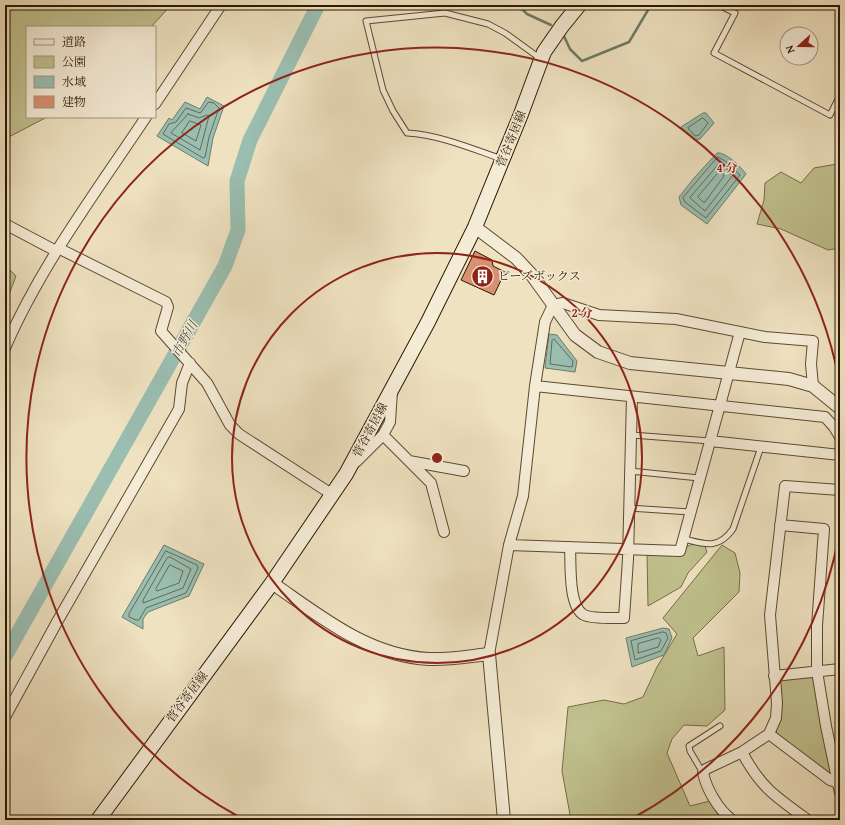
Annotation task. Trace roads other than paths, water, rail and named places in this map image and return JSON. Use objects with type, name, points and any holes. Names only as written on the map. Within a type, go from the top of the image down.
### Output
[{"type":"main road","name":"菅谷寄居線","points":[[98,820],[272,584],[349,469],[393,388],[475,227],[522,114],[541,59],[555,36],[579,5]]},
{"type":"street","points":[[156,102],[221,5]]},
{"type":"street","points":[[5,348],[17,322],[57,250],[145,118]]},
{"type":"street","points":[[5,224],[166,302],[168,307],[161,331],[207,383],[230,425],[239,434],[333,495]]},
{"type":"street","points":[[475,227],[516,258],[531,274],[575,335],[598,352],[630,363],[789,379],[813,386],[840,408]]},
{"type":"street","points":[[553,305],[563,303],[599,314],[676,319],[766,337],[813,341],[811,364],[813,386]]},
{"type":"street","points":[[504,820],[489,654],[509,545],[523,496],[535,386],[545,322],[553,305]]},
{"type":"street","points":[[509,545],[680,551],[740,332]]},
{"type":"street","points":[[5,717],[57,622],[179,409],[182,383],[188,361]]},
{"type":"street","points":[[535,386],[824,417],[834,427],[840,437]]},
{"type":"street","points":[[349,469],[382,435],[390,422],[393,388]]},
{"type":"street","points":[[570,547],[571,582],[576,605],[580,612],[585,616],[624,618],[628,549],[632,397]]},
{"type":"street","points":[[382,435],[431,483],[444,532]]},
{"type":"street","points":[[710,441],[840,455]]},
{"type":"street","points":[[409,461],[464,471]]},
{"type":"street","points":[[732,820],[718,805],[703,773],[706,769],[742,752],[769,734],[776,718],[777,703],[770,614],[785,486],[840,490]]},
{"type":"street","points":[[780,526],[824,529],[817,626],[818,671],[836,782],[840,793]]},
{"type":"street","points":[[272,584],[343,631],[368,645],[392,654],[428,659],[489,654]]},
{"type":"street","points":[[774,676],[840,669]]},
{"type":"street","points":[[769,734],[830,780],[836,782]]},
{"type":"street","points":[[742,752],[758,779],[767,790],[808,820]]},
{"type":"lane","points":[[720,5],[735,14],[714,53],[830,115],[840,95]]},
{"type":"lane","points":[[502,160],[444,138],[424,134],[407,133],[393,111],[384,90],[366,20],[445,14],[488,24],[505,33],[541,59]]},
{"type":"lane","points":[[632,435],[710,441]]},
{"type":"lane","points":[[684,539],[712,545],[725,539],[729,535],[733,529],[760,447]]},
{"type":"lane","points":[[630,471],[699,478]]},
{"type":"lane","points":[[629,508],[690,512]]},
{"type":"lane","points":[[703,773],[690,751],[689,746],[720,726]]},
{"type":"water","points":[[207,97],[224,106],[213,138],[208,166],[157,136],[169,118],[172,120],[185,102],[200,109]]},
{"type":"water","points":[[703,113],[706,113],[714,123],[700,139],[694,140],[681,127]]},
{"type":"water","points":[[717,153],[721,153],[729,157],[746,174],[707,224],[681,205],[679,197]]},
{"type":"water","points":[[549,334],[557,335],[577,361],[575,372],[545,368]]},
{"type":"water","points":[[164,545],[204,564],[189,596],[148,612],[143,619],[143,629],[122,617]]},
{"type":"water","points":[[663,628],[669,629],[672,638],[664,655],[632,667],[626,638]]},
{"type":"waterway","name":"市野川","points":[[5,656],[225,266],[238,230],[237,181],[250,140],[318,5]]},
{"type":"waterway","points":[[518,5],[527,14],[551,25]]},
{"type":"waterway","points":[[563,34],[570,49],[582,61],[629,42],[651,5]]},
{"type":"place","name":"ピーズボックス","points":[[483,276]]}]
